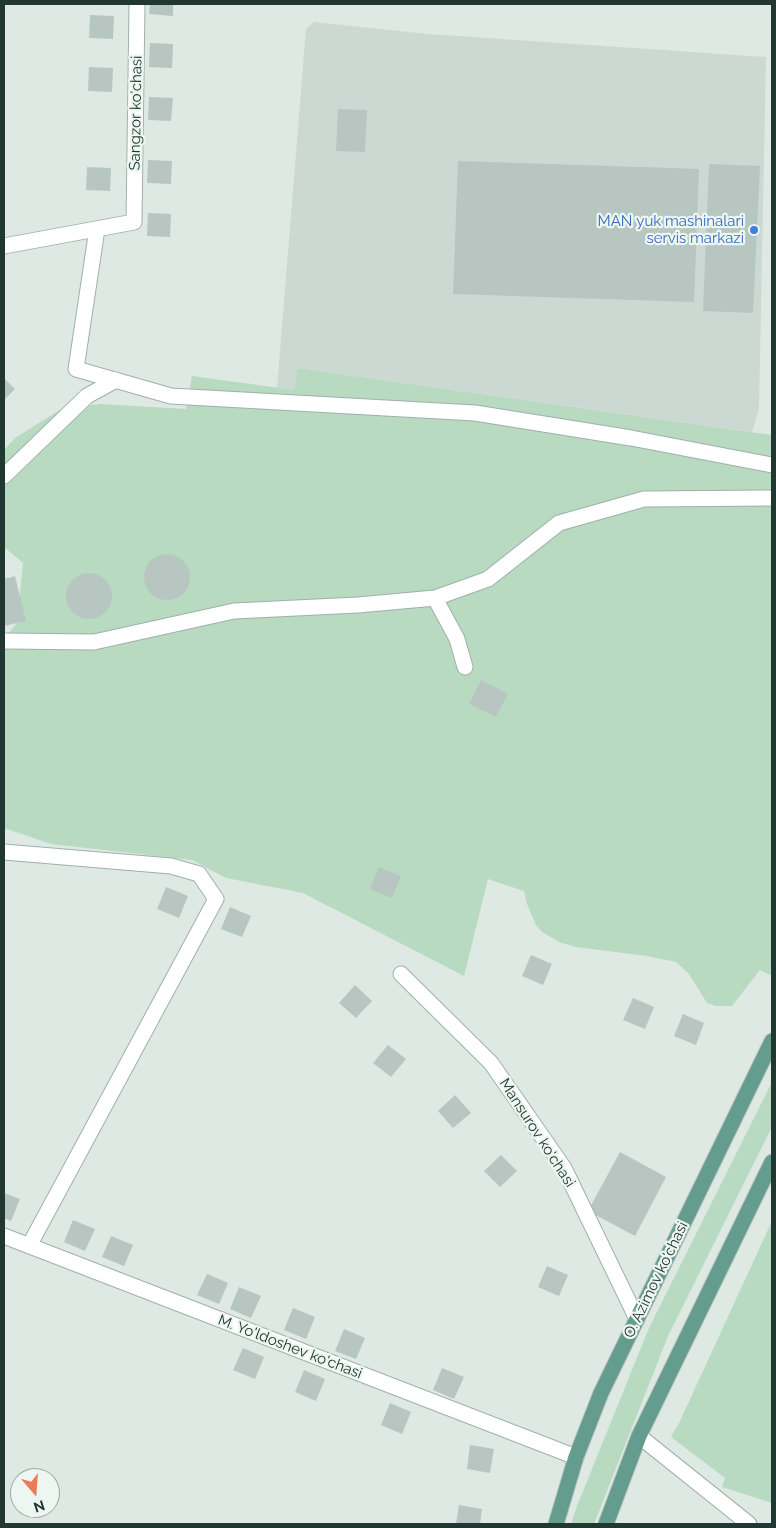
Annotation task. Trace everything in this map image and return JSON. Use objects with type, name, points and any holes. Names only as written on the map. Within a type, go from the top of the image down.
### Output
[{"type":"main road","name":"O. Azimov ko'chasi","points":[[556,1524],[576,1457],[601,1394],[772,1041]]},
{"type":"main road","points":[[606,1524],[639,1436],[772,1162]]},
{"type":"street","name":"Sangzor ko'chasi","points":[[97,229],[134,222],[137,4]]},
{"type":"street","points":[[4,246],[97,229],[76,369],[171,396],[475,413],[631,438],[772,465]]},
{"type":"street","points":[[4,476],[87,396],[116,380]]},
{"type":"street","points":[[4,641],[94,642],[234,611],[358,605],[435,598],[488,579],[559,523],[644,499],[772,498]]},
{"type":"street","points":[[435,598],[457,639],[465,667]]},
{"type":"street","points":[[4,852],[171,866],[199,874],[216,899],[29,1246]]},
{"type":"street","name":"Mansurov ko'chasi","points":[[401,974],[492,1063],[564,1168],[637,1319]]},
{"type":"street","name":"M. Yo'ldoshev ko'chasi","points":[[4,1236],[576,1457]]},
{"type":"street","points":[[639,1436],[749,1524]]},
{"type":"shaded area","points":[[314,22],[428,34],[766,57],[759,409],[752,432],[297,368],[294,390],[277,388],[306,29]]},
{"type":"green space","points":[[297,368],[772,435],[772,971],[770,975],[760,970],[732,1006],[716,1006],[707,1003],[689,974],[676,962],[647,956],[576,947],[559,942],[542,932],[536,925],[524,891],[488,879],[464,976],[303,893],[226,878],[192,860],[51,844],[4,828],[4,639],[17,623],[23,563],[4,547],[4,450],[15,438],[63,408],[100,404],[186,409],[192,376],[294,390]]},
{"type":"green space","points":[[772,1082],[772,1127],[668,1336],[594,1524],[571,1524],[649,1328]]},
{"type":"green space","points":[[772,1221],[772,1503],[722,1487],[725,1478],[671,1437]]},
{"type":"building","points":[[150,4],[173,4],[173,16],[149,14]]},
{"type":"building","points":[[90,15],[114,16],[113,39],[89,38]]},
{"type":"building","points":[[150,43],[173,44],[172,68],[149,67]]},
{"type":"building","points":[[89,67],[113,68],[112,92],[88,91]]},
{"type":"building","points":[[149,97],[173,98],[171,121],[148,120]]},
{"type":"building","points":[[338,109],[367,110],[365,152],[336,151]]},
{"type":"building","points":[[148,160],[172,161],[171,184],[147,183]]},
{"type":"building","points":[[458,161],[699,169],[694,302],[453,294]]},
{"type":"building","points":[[709,164],[760,166],[753,313],[703,311]]},
{"type":"building","points":[[87,167],[111,168],[110,191],[86,190]]},
{"type":"building","points":[[148,213],[171,214],[170,237],[147,236]]},
{"type":"building","points":[[4,378],[15,389],[4,400]]},
{"type":"building","points":[[167,554],[180,558],[186,564],[190,577],[186,590],[180,596],[167,600],[154,596],[148,590],[144,577],[148,564],[154,558]]},
{"type":"building","points":[[89,573],[102,577],[108,583],[112,596],[108,609],[102,615],[89,619],[76,615],[70,609],[66,596],[70,583],[76,577]]},
{"type":"building","points":[[15,576],[26,621],[4,626],[4,579]]},
{"type":"building","points":[[481,680],[508,694],[496,717],[469,704]]},
{"type":"building","points":[[379,867],[401,876],[392,898],[370,889]]},
{"type":"building","points":[[166,887],[188,896],[179,918],[157,909]]},
{"type":"building","points":[[230,907],[251,916],[242,937],[221,929]]},
{"type":"building","points":[[531,955],[552,964],[543,985],[522,976]]},
{"type":"building","points":[[355,985],[372,1001],[356,1018],[339,1003]]},
{"type":"building","points":[[633,998],[654,1007],[645,1029],[623,1020]]},
{"type":"building","points":[[683,1014],[704,1023],[696,1045],[674,1036]]},
{"type":"building","points":[[388,1045],[406,1059],[391,1077],[373,1063]]},
{"type":"building","points":[[455,1095],[471,1113],[453,1128],[438,1111]]},
{"type":"building","points":[[620,1152],[666,1177],[635,1236],[588,1211]]},
{"type":"building","points":[[501,1155],[517,1171],[500,1187],[484,1171]]},
{"type":"building","points":[[4,1193],[20,1199],[11,1221],[4,1218]]},
{"type":"building","points":[[73,1220],[95,1229],[85,1251],[64,1242]]},
{"type":"building","points":[[111,1236],[133,1245],[124,1266],[102,1257]]},
{"type":"building","points":[[547,1266],[568,1275],[559,1296],[538,1287]]},
{"type":"building","points":[[207,1274],[228,1283],[219,1304],[197,1295]]},
{"type":"building","points":[[239,1287],[261,1296],[251,1318],[230,1309]]},
{"type":"building","points":[[293,1308],[315,1317],[306,1339],[284,1330]]},
{"type":"building","points":[[344,1329],[365,1338],[356,1359],[335,1351]]},
{"type":"building","points":[[243,1348],[264,1357],[255,1379],[233,1370]]},
{"type":"building","points":[[442,1368],[464,1377],[454,1399],[433,1390]]},
{"type":"building","points":[[304,1370],[325,1379],[316,1401],[295,1392]]},
{"type":"building","points":[[390,1403],[411,1412],[402,1434],[381,1425]]},
{"type":"building","points":[[470,1445],[494,1449],[490,1473],[467,1469]]},
{"type":"building","points":[[459,1505],[482,1509],[480,1524],[456,1524]]},
{"type":"place","name":"MAN yuk mashinalari servis markazi","points":[[754,230]]}]
